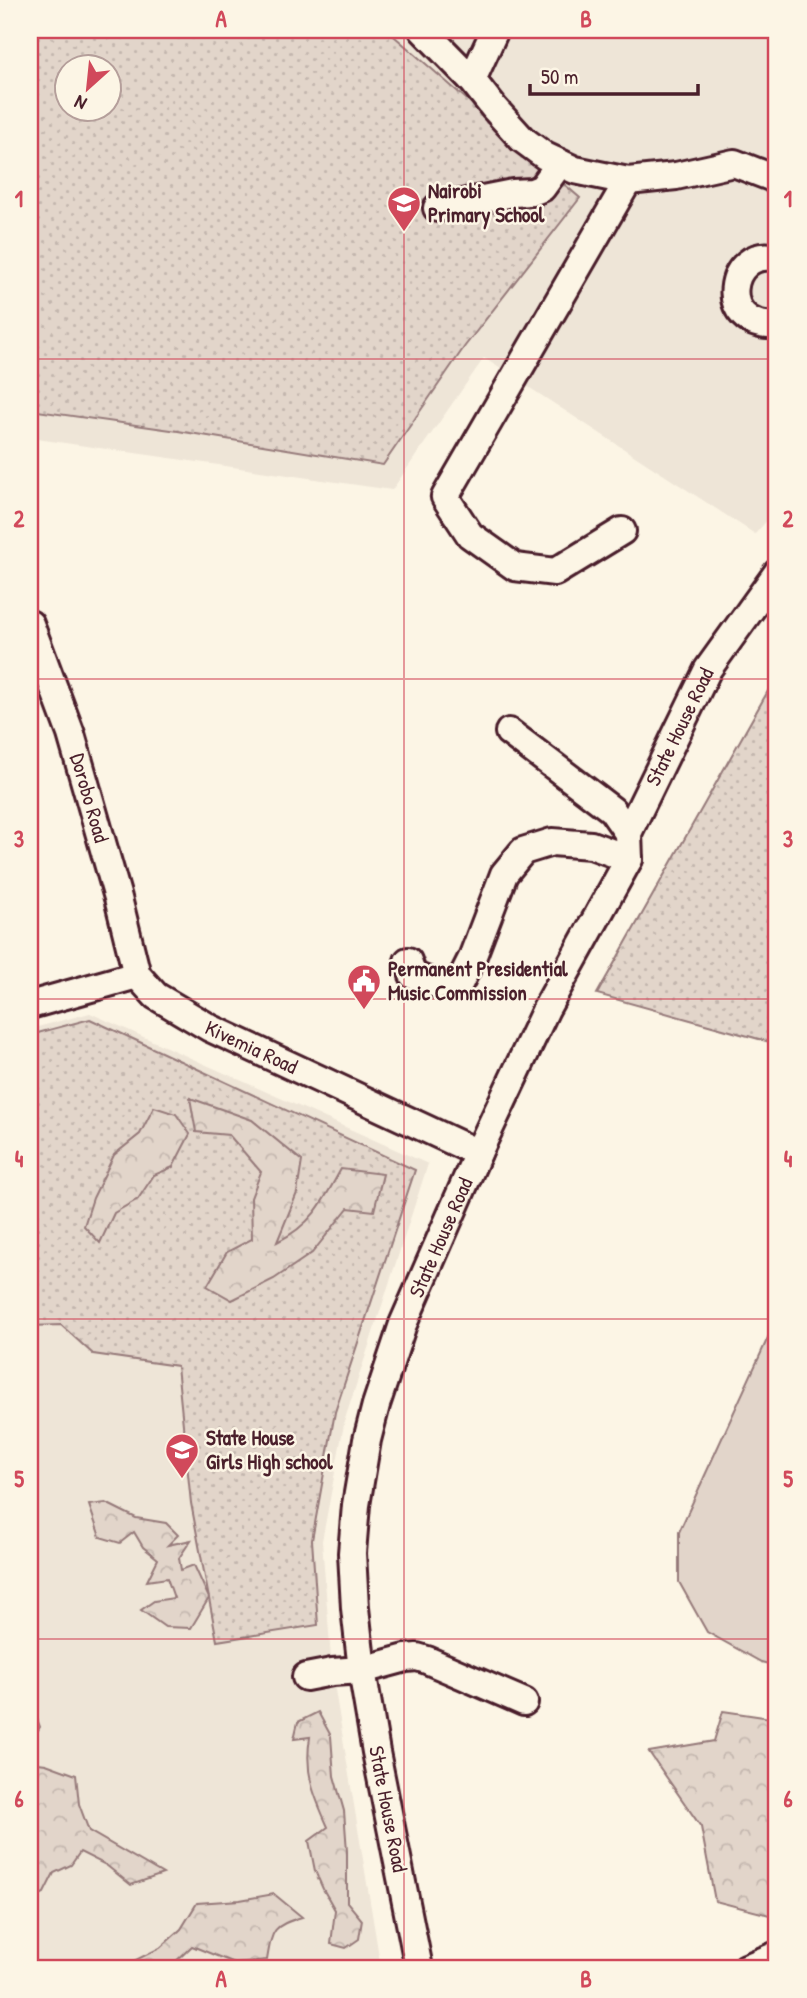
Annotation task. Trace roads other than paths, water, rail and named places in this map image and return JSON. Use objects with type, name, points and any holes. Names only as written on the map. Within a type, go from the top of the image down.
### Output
[{"type":"street","points":[[423,30],[472,80],[522,139],[545,156],[575,170],[628,181],[676,176],[734,163],[776,176]]},
{"type":"street","points":[[472,80],[495,30]]},
{"type":"street","points":[[437,208],[513,193],[532,192],[542,188],[560,163]]},
{"type":"street","points":[[622,531],[555,572],[514,567],[470,535],[445,497],[628,181]]},
{"type":"street","points":[[777,258],[760,258],[749,263],[740,271],[733,294],[737,306],[753,323],[777,325]]},
{"type":"street","name":"State House Road","points":[[419,1968],[376,1752],[355,1608],[352,1553],[356,1505],[367,1440],[403,1324],[478,1153],[629,846],[708,669],[777,573]]},
{"type":"street","name":"Dorobo Road","points":[[30,624],[71,734],[137,975]]},
{"type":"street","points":[[408,961],[412,975],[438,985],[459,984],[472,958],[504,874],[523,851],[552,842],[629,846],[612,810],[509,732]]},
{"type":"street","points":[[30,1005],[137,975]]},
{"type":"street","name":"Kivemia Road","points":[[137,975],[156,996],[210,1028],[478,1153]]},
{"type":"street","points":[[306,1677],[362,1670],[417,1657],[524,1702]]},
{"type":"street","points":[[746,1968],[777,1955]]},
{"type":"place","name":"Nairobi Primary School","points":[[404,233]]},
{"type":"place","name":"Permanent Presidential Music Commission","points":[[364,1011]]},
{"type":"place","name":"State House Girls High school","points":[[182,1480]]}]
